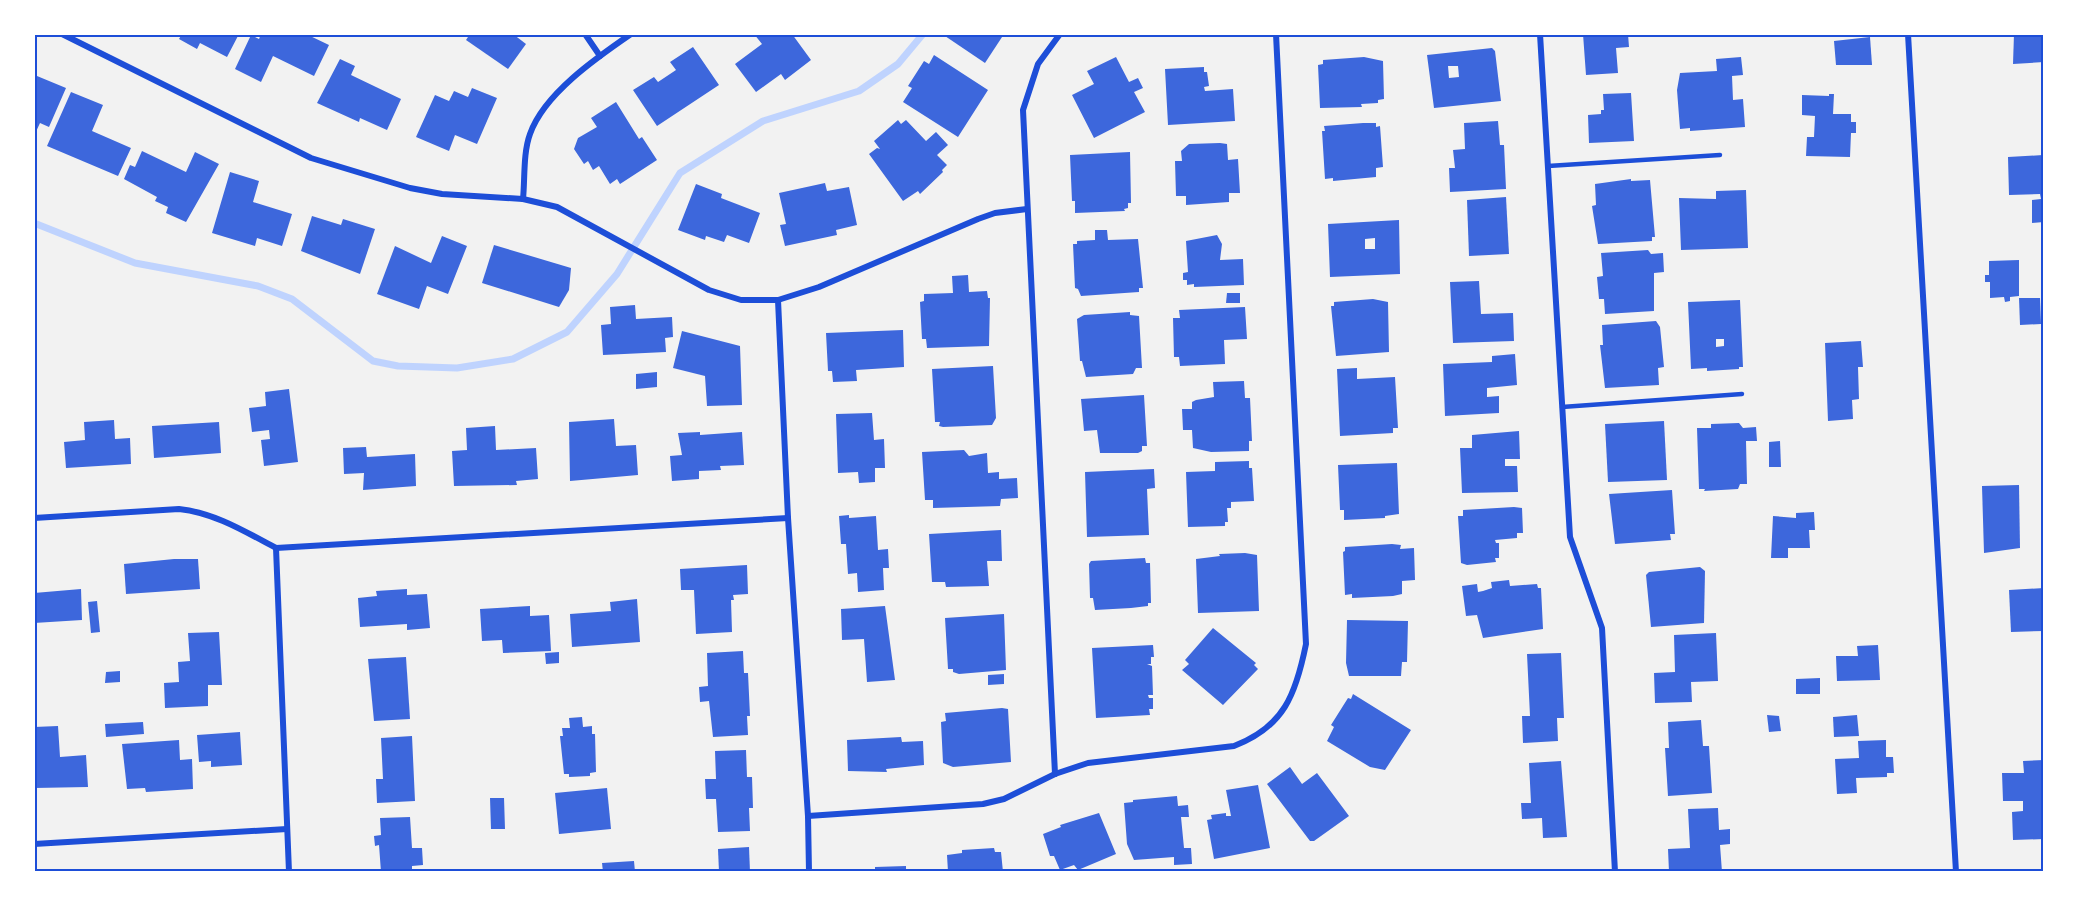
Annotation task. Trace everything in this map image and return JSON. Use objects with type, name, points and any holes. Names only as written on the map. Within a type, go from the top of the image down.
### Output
[{"type":"street","points":[[62,34],[311,158],[410,188],[442,194],[523,199],[557,207],[652,260],[724,296],[760,302],[778,300],[854,274],[987,216],[1027,209]]},
{"type":"street","points":[[585,34],[600,56]]},
{"type":"street","points":[[523,199],[529,136],[540,110],[600,56],[631,34]]},
{"type":"street","points":[[1055,774],[1023,110],[1038,64],[1060,34]]},
{"type":"street","points":[[808,816],[983,804],[1004,799],[1055,774],[1088,763],[1234,746],[1254,738],[1276,720],[1300,678],[1306,645],[1276,34]]},
{"type":"street","points":[[1540,34],[1570,537],[1602,628],[1615,872]]},
{"type":"street","points":[[1908,34],[1956,872]]},
{"type":"street","points":[[778,300],[788,518],[808,816],[809,872]]},
{"type":"street","points":[[34,518],[195,510],[215,516],[276,548],[788,518]]},
{"type":"street","points":[[276,548],[289,872]]},
{"type":"street","points":[[34,844],[287,829]]},
{"type":"lane","points":[[1548,166],[1720,155]]},
{"type":"lane","points":[[1562,407],[1742,394]]},
{"type":"building","points":[[182,34],[239,34],[227,57],[200,43],[197,49],[179,39]]},
{"type":"building","points":[[261,34],[306,34],[329,45],[314,76],[273,56],[261,82],[235,69],[251,35],[259,39]]},
{"type":"building","points":[[470,34],[513,34],[526,44],[508,69],[466,40]]},
{"type":"building","points":[[754,34],[792,34],[811,60],[785,80],[781,74],[756,92],[735,64],[762,44]]},
{"type":"building","points":[[946,34],[1004,34],[985,63],[945,36]]},
{"type":"building","points":[[1583,34],[1628,34],[1629,47],[1616,48],[1618,73],[1586,75]]},
{"type":"building","points":[[2014,34],[2044,34],[2044,62],[2013,64]]},
{"type":"building","points":[[1870,37],[1872,65],[1836,65],[1834,41]]},
{"type":"building","points":[[693,47],[719,85],[657,126],[633,90],[654,77],[658,82],[676,70],[670,62]]},
{"type":"building","points":[[1492,48],[1495,51],[1501,101],[1434,108],[1427,55]],"holes":[[[1448,66],[1458,66],[1459,77],[1449,78]]]},
{"type":"building","points":[[934,55],[988,90],[958,137],[903,102],[912,88],[908,86],[924,61],[929,64]]},
{"type":"building","points":[[1116,57],[1129,82],[1138,78],[1143,88],[1134,92],[1145,112],[1094,138],[1072,95],[1094,84],[1087,71]]},
{"type":"building","points":[[1364,57],[1383,61],[1384,99],[1378,100],[1378,103],[1361,104],[1362,107],[1320,108],[1318,65],[1323,64],[1323,60]]},
{"type":"building","points":[[1741,57],[1743,75],[1732,76],[1733,100],[1743,99],[1745,127],[1690,131],[1690,128],[1680,129],[1677,90],[1680,73],[1717,71],[1716,59]]},
{"type":"building","points":[[340,59],[355,66],[351,75],[401,99],[387,130],[360,118],[359,122],[317,103]]},
{"type":"building","points":[[1204,67],[1209,86],[1204,87],[1205,91],[1233,89],[1235,121],[1168,125],[1165,69]]},
{"type":"building","points":[[37,76],[66,88],[49,127],[40,123],[34,136],[34,81]]},
{"type":"building","points":[[472,88],[497,98],[477,144],[455,135],[449,151],[416,137],[435,95],[449,101],[454,91],[468,97]]},
{"type":"building","points":[[71,92],[103,105],[92,131],[131,148],[118,176],[47,146]]},
{"type":"building","points":[[1631,93],[1634,141],[1589,143],[1588,115],[1601,114],[1601,110],[1604,110],[1603,94]]},
{"type":"building","points":[[1829,94],[1834,94],[1833,114],[1851,114],[1851,122],[1856,122],[1856,133],[1851,133],[1850,157],[1806,156],[1807,137],[1814,137],[1815,116],[1802,115],[1802,95],[1829,96]]},
{"type":"building","points":[[616,102],[639,139],[642,137],[657,160],[620,184],[617,179],[610,184],[599,166],[593,170],[588,161],[584,164],[574,149],[578,138],[597,127],[591,118]]},
{"type":"building","points":[[898,120],[901,124],[906,120],[926,141],[936,132],[948,145],[937,155],[947,165],[942,170],[943,172],[920,194],[918,191],[903,201],[869,154],[877,148],[880,149],[874,141]]},
{"type":"building","points":[[1498,121],[1500,145],[1504,145],[1506,189],[1450,192],[1449,168],[1455,168],[1453,150],[1465,149],[1464,123]]},
{"type":"building","points":[[1376,123],[1376,127],[1380,126],[1383,167],[1376,168],[1376,177],[1333,181],[1333,178],[1325,179],[1322,131],[1325,131],[1324,126]]},
{"type":"building","points":[[1189,144],[1227,144],[1228,160],[1238,159],[1240,193],[1229,193],[1229,202],[1186,205],[1186,196],[1176,196],[1175,161],[1182,161],[1181,151]]},
{"type":"building","points":[[142,151],[186,172],[195,152],[219,164],[186,222],[166,213],[168,207],[155,201],[157,197],[124,179],[130,165],[135,167]]},
{"type":"building","points":[[1130,152],[1131,203],[1128,203],[1128,208],[1124,209],[1125,211],[1075,213],[1075,201],[1072,201],[1070,155]]},
{"type":"building","points":[[2043,155],[2044,222],[2032,223],[2032,200],[2041,199],[2040,194],[2009,195],[2008,157]]},
{"type":"building","points":[[230,172],[259,181],[253,202],[292,214],[282,246],[257,238],[255,246],[212,233]]},
{"type":"building","points":[[1631,179],[1631,181],[1650,180],[1655,237],[1652,237],[1652,241],[1598,244],[1592,206],[1596,205],[1595,184]]},
{"type":"building","points":[[825,183],[827,191],[849,187],[857,225],[836,230],[837,235],[785,246],[780,225],[786,224],[779,193]]},
{"type":"building","points":[[696,184],[722,194],[721,198],[760,213],[749,243],[727,235],[724,242],[706,236],[705,240],[678,230]]},
{"type":"building","points":[[1746,190],[1748,248],[1681,250],[1679,198],[1716,199],[1716,191]]},
{"type":"building","points":[[1506,197],[1509,254],[1469,256],[1467,200]]},
{"type":"building","points":[[312,216],[341,225],[343,219],[375,229],[360,274],[301,251]]},
{"type":"building","points":[[1399,220],[1400,274],[1330,277],[1328,224]],"holes":[[[1375,238],[1375,249],[1365,249],[1365,239]]]},
{"type":"building","points":[[1095,230],[1107,230],[1108,240],[1138,239],[1143,288],[1139,288],[1139,292],[1081,296],[1075,288],[1073,244],[1077,244],[1077,241],[1095,240]]},
{"type":"building","points":[[1217,235],[1222,244],[1220,260],[1243,259],[1244,285],[1194,287],[1194,284],[1187,285],[1187,280],[1183,280],[1183,273],[1188,272],[1186,241]]},
{"type":"building","points":[[442,236],[467,246],[448,294],[427,286],[419,309],[377,294],[395,246],[431,263]]},
{"type":"building","points":[[494,245],[571,268],[569,290],[559,307],[482,283]]},
{"type":"building","points":[[1648,250],[1651,254],[1663,253],[1664,272],[1654,273],[1654,311],[1605,314],[1604,299],[1599,299],[1597,277],[1603,276],[1601,253]]},
{"type":"building","points":[[2019,260],[2019,296],[2010,297],[2010,301],[2005,302],[2004,297],[1990,298],[1990,282],[1985,282],[1985,275],[1989,275],[1989,261]]},
{"type":"building","points":[[968,275],[969,292],[987,291],[988,298],[990,298],[989,346],[927,348],[926,339],[922,339],[920,302],[924,301],[924,294],[953,293],[952,276]]},
{"type":"building","points":[[1479,281],[1481,314],[1513,313],[1514,341],[1453,343],[1450,282]]},
{"type":"building","points":[[1227,293],[1240,293],[1240,303],[1226,303]]},
{"type":"building","points":[[2019,298],[2040,298],[2041,324],[2020,325]]},
{"type":"building","points":[[1373,299],[1388,302],[1389,352],[1336,356],[1331,306],[1334,306],[1334,302]]},
{"type":"building","points":[[1740,300],[1743,367],[1707,371],[1707,368],[1691,369],[1688,302]],"holes":[[[1716,339],[1724,339],[1724,346],[1716,347]]]},
{"type":"building","points":[[635,305],[636,319],[672,317],[673,337],[665,338],[666,352],[603,355],[601,325],[611,324],[610,307]]},
{"type":"building","points":[[1245,307],[1247,339],[1224,340],[1225,364],[1180,366],[1179,357],[1174,357],[1173,318],[1180,318],[1179,310]]},
{"type":"building","points":[[1130,312],[1130,315],[1139,316],[1142,368],[1136,368],[1133,374],[1086,377],[1082,361],[1080,361],[1077,319],[1084,315]]},
{"type":"building","points":[[1656,321],[1660,327],[1664,367],[1658,368],[1659,385],[1605,388],[1600,345],[1603,345],[1602,325]]},
{"type":"building","points":[[903,330],[904,367],[856,370],[857,381],[833,382],[832,371],[828,371],[826,333]]},
{"type":"building","points":[[682,331],[740,346],[742,405],[707,406],[705,376],[673,368]]},
{"type":"building","points":[[1861,341],[1863,367],[1858,367],[1859,399],[1852,400],[1853,419],[1828,421],[1825,343]]},
{"type":"building","points":[[1515,354],[1517,385],[1487,388],[1487,397],[1499,396],[1499,413],[1445,416],[1443,364],[1492,362],[1492,356]]},
{"type":"building","points":[[993,366],[996,418],[992,425],[939,426],[940,422],[935,422],[932,369]]},
{"type":"building","points":[[1357,368],[1357,379],[1395,377],[1398,428],[1393,428],[1393,433],[1340,436],[1337,369]]},
{"type":"building","points":[[657,372],[657,387],[636,389],[636,374]]},
{"type":"building","points":[[1244,381],[1245,398],[1250,398],[1252,441],[1249,441],[1249,451],[1211,452],[1193,448],[1192,430],[1183,430],[1182,409],[1192,409],[1192,402],[1196,400],[1214,397],[1213,382]]},
{"type":"building","points":[[289,389],[298,462],[264,466],[261,440],[270,439],[269,430],[252,432],[249,408],[266,406],[265,392]]},
{"type":"building","points":[[1144,395],[1147,446],[1142,446],[1142,451],[1138,453],[1100,453],[1097,430],[1084,431],[1081,399]]},
{"type":"building","points":[[872,413],[874,440],[884,439],[885,468],[875,468],[875,482],[859,483],[858,472],[838,473],[836,414]]},
{"type":"building","points":[[614,419],[616,446],[636,445],[638,475],[570,481],[569,422]]},
{"type":"building","points":[[114,420],[115,439],[130,438],[131,464],[66,468],[64,442],[85,440],[84,422]]},
{"type":"building","points":[[1664,421],[1667,480],[1608,482],[1605,424]]},
{"type":"building","points":[[219,422],[221,453],[154,458],[152,426]]},
{"type":"building","points":[[1739,423],[1743,428],[1756,427],[1757,441],[1746,441],[1747,484],[1740,484],[1738,489],[1704,491],[1705,489],[1699,489],[1697,428],[1711,428],[1711,424]]},
{"type":"building","points":[[495,426],[496,450],[536,448],[538,479],[516,481],[517,485],[454,486],[452,451],[467,450],[466,428]]},
{"type":"building","points":[[1519,431],[1520,459],[1505,459],[1505,466],[1517,466],[1518,492],[1462,493],[1460,448],[1472,448],[1472,435]]},
{"type":"building","points":[[700,432],[700,435],[742,432],[744,465],[720,466],[721,470],[699,471],[699,479],[672,481],[670,456],[682,455],[678,433]]},
{"type":"building","points":[[1780,441],[1781,467],[1769,467],[1769,442]]},
{"type":"building","points":[[366,447],[367,457],[415,454],[416,486],[363,490],[364,473],[344,474],[343,448]]},
{"type":"building","points":[[964,450],[969,456],[987,453],[988,473],[999,472],[999,479],[1017,478],[1018,498],[1001,499],[1000,506],[933,508],[933,500],[925,500],[922,452]]},
{"type":"building","points":[[1249,461],[1249,468],[1252,468],[1254,501],[1231,502],[1231,508],[1227,508],[1228,522],[1225,522],[1225,526],[1188,527],[1186,472],[1215,471],[1215,462]]},
{"type":"building","points":[[1397,463],[1399,514],[1385,516],[1385,518],[1344,520],[1344,510],[1340,510],[1338,465]]},
{"type":"building","points":[[1154,469],[1155,488],[1147,489],[1149,535],[1087,537],[1085,472]]},
{"type":"building","points":[[2019,485],[2020,548],[1984,553],[1982,486]]},
{"type":"building","points":[[1672,490],[1675,534],[1670,534],[1671,540],[1615,544],[1609,494]]},
{"type":"building","points":[[1522,508],[1523,533],[1517,533],[1517,538],[1495,540],[1499,543],[1499,558],[1495,558],[1496,562],[1467,565],[1461,563],[1458,516],[1463,516],[1463,510]]},
{"type":"building","points":[[1814,512],[1815,530],[1809,530],[1810,548],[1788,548],[1788,558],[1771,558],[1773,516],[1796,518],[1796,513]]},
{"type":"building","points":[[849,515],[849,518],[876,516],[878,550],[888,549],[889,568],[883,568],[884,590],[858,592],[857,573],[848,574],[846,544],[841,544],[839,516]]},
{"type":"building","points":[[1001,530],[1002,561],[987,561],[989,586],[946,587],[945,582],[932,582],[929,534]]},
{"type":"building","points":[[1401,545],[1400,549],[1414,548],[1415,580],[1402,581],[1402,594],[1393,596],[1352,598],[1352,594],[1345,595],[1343,552],[1345,547]]},
{"type":"building","points":[[1219,554],[1257,555],[1259,611],[1198,613],[1196,559],[1220,556]]},
{"type":"building","points":[[1145,558],[1146,563],[1150,563],[1151,603],[1148,603],[1148,606],[1095,610],[1093,598],[1090,598],[1089,564],[1091,561]]},
{"type":"building","points":[[198,559],[200,589],[126,594],[124,564]]},
{"type":"building","points":[[747,565],[748,594],[733,595],[734,600],[731,600],[732,632],[696,634],[694,590],[681,590],[680,569]]},
{"type":"building","points":[[1700,567],[1705,571],[1704,623],[1651,627],[1646,575],[1649,572]]},
{"type":"building","points":[[1509,580],[1510,586],[1537,584],[1538,588],[1541,588],[1543,629],[1483,638],[1477,615],[1466,616],[1462,586],[1477,584],[1478,592],[1492,588],[1491,582]]},
{"type":"building","points":[[2044,588],[2044,631],[2011,632],[2009,590]]},
{"type":"building","points":[[81,589],[82,620],[34,623],[34,593]]},
{"type":"building","points":[[407,589],[407,595],[427,594],[430,628],[407,630],[407,624],[360,627],[358,598],[377,596],[376,591]]},
{"type":"building","points":[[637,599],[640,642],[572,647],[570,614],[611,611],[610,602]]},
{"type":"building","points":[[97,601],[100,632],[91,633],[88,602]]},
{"type":"building","points":[[530,606],[530,616],[549,615],[551,651],[503,653],[502,640],[482,641],[480,609]]},
{"type":"building","points":[[885,606],[895,680],[867,682],[864,639],[842,640],[841,609]]},
{"type":"building","points":[[1004,614],[1006,670],[959,674],[953,672],[953,669],[948,669],[945,618]]},
{"type":"building","points":[[1347,620],[1408,621],[1407,662],[1402,662],[1401,676],[1349,676],[1346,663]]},
{"type":"building","points":[[1213,628],[1256,663],[1254,665],[1258,669],[1223,705],[1182,670],[1189,664],[1185,660]]},
{"type":"building","points":[[219,632],[222,685],[208,685],[208,706],[165,708],[164,683],[179,682],[178,662],[190,661],[188,633]]},
{"type":"building","points":[[1716,633],[1718,681],[1691,682],[1692,702],[1655,703],[1654,673],[1675,672],[1674,635]]},
{"type":"building","points":[[1153,645],[1154,657],[1151,657],[1151,664],[1147,664],[1152,666],[1153,695],[1148,695],[1149,698],[1153,698],[1153,709],[1149,709],[1150,715],[1096,718],[1092,648]]},
{"type":"building","points":[[1878,645],[1880,680],[1837,681],[1836,656],[1858,656],[1857,646]]},
{"type":"building","points":[[743,651],[744,673],[748,673],[750,716],[747,716],[748,735],[713,737],[709,701],[700,702],[699,687],[708,686],[707,653]]},
{"type":"building","points":[[559,652],[559,663],[546,664],[545,653]]},
{"type":"building","points":[[1561,653],[1564,718],[1557,718],[1558,741],[1523,743],[1522,716],[1530,716],[1527,654]]},
{"type":"building","points":[[406,657],[410,719],[374,721],[368,659]]},
{"type":"building","points":[[120,671],[120,682],[105,683],[106,672]]},
{"type":"building","points":[[1004,674],[1004,684],[988,685],[988,675]]},
{"type":"building","points":[[1820,678],[1820,694],[1796,694],[1796,679]]},
{"type":"building","points":[[1353,694],[1411,730],[1385,770],[1370,767],[1327,741],[1334,727],[1331,725]]},
{"type":"building","points":[[1008,709],[1011,762],[953,767],[943,763],[941,722],[946,721],[945,713]]},
{"type":"building","points":[[1767,715],[1779,716],[1781,731],[1769,732]]},
{"type":"building","points":[[1857,715],[1859,736],[1834,737],[1833,717]]},
{"type":"building","points":[[582,717],[583,727],[592,726],[592,734],[595,734],[596,772],[590,773],[590,776],[569,777],[569,774],[564,774],[560,736],[563,736],[562,728],[570,728],[569,718]]},
{"type":"building","points":[[1701,720],[1703,746],[1709,746],[1712,793],[1668,796],[1665,748],[1669,748],[1668,722]]},
{"type":"building","points":[[143,722],[144,734],[106,737],[105,724]]},
{"type":"building","points":[[58,726],[60,757],[86,755],[88,787],[34,788],[34,727]]},
{"type":"building","points":[[240,732],[242,765],[211,767],[211,761],[199,762],[197,735]]},
{"type":"building","points":[[412,736],[415,801],[377,803],[376,779],[383,779],[381,738]]},
{"type":"building","points":[[901,737],[902,742],[923,741],[924,765],[886,769],[887,772],[848,771],[847,740]]},
{"type":"building","points":[[179,740],[180,760],[192,759],[193,789],[146,792],[145,788],[127,789],[122,744]]},
{"type":"building","points":[[1886,740],[1886,757],[1893,757],[1894,773],[1887,773],[1887,777],[1856,778],[1857,793],[1837,794],[1835,759],[1859,758],[1858,741]]},
{"type":"building","points":[[746,750],[747,777],[752,777],[753,808],[749,808],[750,831],[718,832],[716,799],[706,799],[705,779],[716,779],[715,751]]},
{"type":"building","points":[[2044,760],[2044,839],[2013,840],[2012,812],[2023,811],[2023,801],[2003,801],[2002,773],[2024,773],[2023,761]]},
{"type":"building","points":[[1561,761],[1567,837],[1543,838],[1542,818],[1522,819],[1521,803],[1531,803],[1529,763]]},
{"type":"building","points":[[1290,767],[1302,784],[1317,773],[1349,816],[1314,841],[1310,841],[1267,784]]},
{"type":"building","points":[[1258,785],[1270,848],[1214,859],[1207,820],[1212,819],[1211,815],[1226,813],[1226,816],[1231,816],[1226,790]]},
{"type":"building","points":[[607,788],[611,829],[559,834],[555,793]]},
{"type":"building","points":[[1177,796],[1178,806],[1188,805],[1189,817],[1181,817],[1184,848],[1191,848],[1192,864],[1174,865],[1174,857],[1134,860],[1127,844],[1124,803]]},
{"type":"building","points":[[490,798],[504,798],[505,829],[491,829]]},
{"type":"building","points":[[1718,808],[1719,830],[1730,829],[1730,844],[1720,845],[1722,872],[1669,872],[1668,849],[1690,848],[1688,809]]},
{"type":"building","points":[[1099,813],[1116,854],[1078,870],[1074,865],[1060,870],[1054,856],[1050,856],[1043,834],[1061,827],[1060,825]]},
{"type":"building","points":[[410,817],[412,848],[422,848],[423,865],[412,866],[412,872],[381,872],[379,845],[375,846],[374,836],[381,835],[380,818]]},
{"type":"building","points":[[749,847],[750,872],[719,872],[718,849]]},
{"type":"building","points":[[994,848],[995,852],[1001,852],[1003,872],[948,872],[947,855],[962,853],[962,850]]},
{"type":"building","points":[[634,861],[635,872],[603,872],[602,863]]},
{"type":"building","points":[[906,866],[906,870],[928,869],[928,872],[860,872],[875,869],[875,867]]},
{"type":"waterway","points":[[34,223],[135,263],[258,286],[292,299],[373,361],[398,366],[457,368],[513,359],[567,332],[617,274],[680,173],[763,121],[859,91],[898,64],[923,34]]}]
